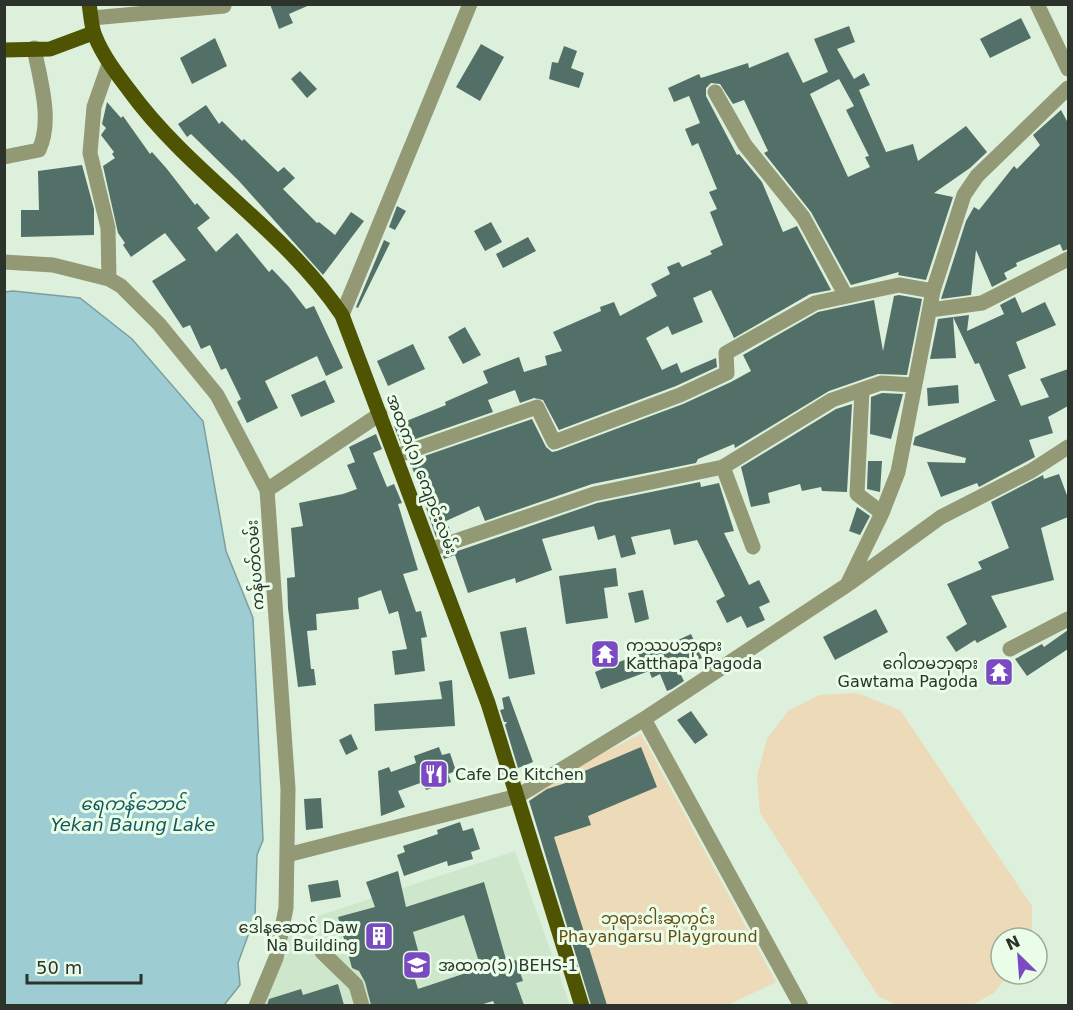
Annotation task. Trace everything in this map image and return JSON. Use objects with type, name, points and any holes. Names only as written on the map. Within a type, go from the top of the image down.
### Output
[{"type":"main road","name":"အထက(၁) ကျောင်းလမ်း","points":[[91,19],[109,64],[144,111],[183,155],[321,283],[342,315],[432,549],[488,703],[582,1005]]},
{"type":"main road","points":[[4,50],[50,49],[91,19]]},
{"type":"street","points":[[342,315],[470,4]]},
{"type":"street","points":[[1037,4],[1068,69]]},
{"type":"street","points":[[91,19],[224,6]]},
{"type":"street","points":[[4,157],[39,150],[45,137],[44,107],[34,48]]},
{"type":"street","points":[[109,64],[94,107],[90,153],[108,228],[109,279]]},
{"type":"street","points":[[847,585],[882,513],[898,472],[933,291],[964,195],[978,176],[1068,88]]},
{"type":"street","points":[[715,92],[745,145],[803,218],[846,296]]},
{"type":"street","points":[[930,310],[982,303],[1068,259]]},
{"type":"street","name":"ကန်ပတ်လမ်း","points":[[4,262],[53,265],[109,279],[121,286],[159,324],[218,396],[267,490],[288,789],[286,908],[276,958],[256,1005]]},
{"type":"street","points":[[396,456],[537,407],[554,442],[680,395],[727,373],[726,353],[815,303],[899,285],[933,291]]},
{"type":"street","points":[[432,549],[594,494],[723,467],[832,400],[881,384],[914,385]]},
{"type":"street","points":[[862,390],[857,494],[882,513]]},
{"type":"street","points":[[267,490],[380,414]]},
{"type":"street","points":[[287,855],[518,796],[644,719],[847,585],[941,517],[1031,471],[1068,447]]},
{"type":"street","points":[[723,467],[753,547]]},
{"type":"street","points":[[1010,649],[1068,619]]},
{"type":"street","points":[[644,719],[801,1005]]},
{"type":"street","points":[[322,952],[356,985],[362,1005]]},
{"type":"shaded area","name":"အထက(၁) BEHS-1","points":[[515,851],[570,1005],[264,1006],[291,925]]},
{"type":"green space","points":[[857,693],[900,710],[1032,906],[1032,926],[989,926],[989,986],[1000,986],[994,993],[972,1005],[897,1005],[879,997],[760,813],[757,776],[767,739],[788,711],[819,695]]},
{"type":"green space","name":"ဘုရားငါးဆူကွင်း Phayangarsu Playground","points":[[641,734],[776,982],[728,1005],[601,1005],[530,789]]},
{"type":"water","name":"ရေကန်ဘောင် Yekan Baung Lake","points":[[4,292],[80,298],[132,339],[203,421],[226,551],[253,618],[263,840],[257,855],[255,916],[238,963],[240,985],[224,1005],[5,1005]]},
{"type":"building","points":[[270,4],[312,4],[289,14],[293,23],[279,29]]},
{"type":"building","points":[[1021,18],[1031,38],[990,58],[980,39]]},
{"type":"building","points":[[849,26],[855,42],[837,49],[854,79],[864,73],[870,85],[859,90],[886,152],[913,144],[918,161],[966,126],[987,152],[970,168],[934,193],[953,197],[926,280],[898,275],[899,272],[851,285],[811,212],[764,153],[768,151],[744,100],[733,104],[720,84],[711,83],[706,88],[706,96],[737,155],[739,154],[762,182],[783,232],[797,226],[831,290],[810,294],[734,338],[711,290],[693,298],[703,322],[672,335],[668,326],[646,338],[662,370],[677,363],[681,373],[716,358],[717,367],[676,386],[559,430],[543,400],[534,398],[520,403],[515,390],[488,400],[493,412],[401,444],[394,426],[446,405],[445,402],[488,383],[483,371],[519,357],[524,372],[547,365],[545,356],[562,351],[553,332],[601,311],[600,307],[614,302],[620,316],[657,296],[651,284],[670,274],[667,267],[679,262],[682,267],[712,254],[710,251],[723,245],[710,212],[717,209],[709,192],[717,189],[698,143],[692,146],[685,129],[700,123],[689,96],[674,102],[668,88],[699,74],[701,78],[748,63],[749,68],[788,52],[803,83],[828,72],[814,39]],"holes":[[[839,79],[854,106],[846,110],[869,156],[865,157],[870,167],[848,177],[810,94]]]},
{"type":"building","points":[[215,38],[227,66],[192,84],[180,58]]},
{"type":"building","points":[[481,44],[504,57],[480,101],[456,87]]},
{"type":"building","points":[[564,46],[577,51],[571,68],[584,73],[579,88],[549,79],[552,62],[558,63]]},
{"type":"building","points":[[300,71],[317,89],[307,98],[291,79]]},
{"type":"building","points":[[107,102],[121,118],[123,116],[150,154],[152,152],[195,205],[197,203],[210,218],[197,228],[216,252],[237,233],[269,272],[272,269],[306,309],[314,306],[343,368],[326,376],[317,356],[265,381],[278,408],[247,423],[237,402],[241,399],[226,368],[221,370],[210,345],[201,349],[190,325],[183,328],[152,281],[186,260],[165,233],[131,257],[123,245],[125,243],[118,233],[103,166],[115,158],[112,154],[114,152],[101,135],[106,128],[102,124]]},
{"type":"building","points":[[206,105],[219,124],[222,121],[278,172],[284,167],[295,178],[283,189],[317,223],[319,222],[335,235],[351,212],[364,221],[323,275],[239,181],[191,134],[187,137],[178,124]]},
{"type":"building","points":[[1061,110],[1068,123],[1068,249],[1063,251],[1060,244],[1016,263],[1017,266],[1004,273],[1007,279],[992,287],[976,250],[971,295],[941,299],[966,221],[974,207],[979,210],[1014,166],[1017,169],[1040,145],[1033,135]]},
{"type":"building","points":[[82,165],[94,209],[94,235],[21,237],[21,210],[39,210],[38,171]]},
{"type":"building","points":[[397,206],[406,211],[395,230],[389,227]]},
{"type":"building","points":[[491,222],[502,242],[485,251],[474,231]]},
{"type":"building","points":[[528,237],[536,251],[503,268],[496,254]]},
{"type":"building","points":[[384,240],[390,243],[358,308],[356,307]]},
{"type":"building","points":[[894,296],[922,299],[907,375],[878,374],[829,391],[735,448],[734,444],[698,459],[696,463],[592,484],[485,521],[479,506],[446,521],[451,532],[436,537],[410,461],[532,419],[546,447],[552,452],[557,451],[683,404],[731,382],[751,371],[743,355],[818,312],[874,300],[883,351]]},
{"type":"building","points":[[1015,297],[1022,313],[1045,302],[1056,325],[1016,342],[1026,368],[1008,375],[1021,406],[1049,397],[1040,379],[1068,369],[1068,406],[1048,417],[1053,433],[1029,440],[1035,457],[979,487],[977,483],[941,497],[927,462],[965,463],[966,458],[913,445],[915,437],[997,400],[979,363],[975,364],[953,317],[969,315],[967,331],[1004,314],[1000,305]]},
{"type":"building","points":[[953,317],[956,358],[930,359],[938,319]]},
{"type":"building","points":[[465,327],[481,355],[463,364],[448,337]]},
{"type":"building","points":[[413,344],[425,369],[388,386],[377,361]]},
{"type":"building","points":[[325,380],[335,402],[301,417],[291,395]]},
{"type":"building","points":[[958,385],[959,403],[928,406],[927,388]]},
{"type":"building","points":[[882,393],[903,394],[891,439],[870,434],[871,397]]},
{"type":"building","points":[[852,404],[847,492],[822,491],[821,487],[802,491],[800,484],[768,493],[770,503],[751,507],[741,467],[836,409]]},
{"type":"building","points":[[376,434],[382,449],[373,453],[387,487],[394,484],[402,503],[398,504],[418,570],[403,574],[416,612],[421,611],[427,637],[421,638],[425,671],[395,675],[392,651],[407,649],[398,611],[389,614],[381,590],[358,598],[359,609],[316,614],[317,630],[307,631],[311,669],[314,669],[316,685],[298,687],[288,608],[287,578],[295,577],[291,528],[303,526],[299,503],[357,489],[347,465],[355,462],[349,447]]},
{"type":"building","points":[[868,461],[882,461],[880,492],[867,489]]},
{"type":"building","points":[[1059,474],[1068,498],[1068,517],[1041,528],[1054,580],[991,596],[1007,627],[977,643],[975,640],[956,652],[946,637],[967,624],[947,584],[982,569],[978,562],[1009,548],[991,502],[1043,475],[1044,479]]},
{"type":"building","points":[[700,482],[701,487],[719,483],[734,531],[724,533],[749,585],[759,580],[770,602],[759,607],[765,620],[747,628],[741,616],[727,623],[716,601],[725,596],[697,540],[674,545],[670,529],[631,537],[636,554],[621,558],[615,535],[598,540],[594,526],[542,539],[552,570],[516,583],[515,578],[468,593],[455,555],[444,559],[443,556],[597,503]]},
{"type":"building","points":[[857,507],[870,516],[860,535],[849,531]]},
{"type":"building","points":[[616,568],[618,586],[604,588],[608,618],[566,624],[559,576]]},
{"type":"building","points":[[643,590],[649,619],[635,623],[628,593]]},
{"type":"building","points":[[876,609],[888,632],[835,660],[823,637]]},
{"type":"building","points":[[526,627],[535,674],[509,679],[500,632]]},
{"type":"building","points":[[1068,630],[1068,649],[1027,676],[1015,659],[1042,644],[1044,647]]},
{"type":"building","points":[[691,634],[702,658],[678,669],[684,681],[672,689],[667,691],[660,674],[652,678],[649,671],[601,689],[595,672],[641,653],[640,651],[652,645],[656,654],[678,644],[676,641]]},
{"type":"building","points":[[452,680],[455,726],[375,731],[374,704],[442,699],[439,682]]},
{"type":"building","points":[[509,696],[533,762],[518,768],[505,725],[507,722],[504,722],[500,710],[504,709],[502,698]]},
{"type":"building","points":[[691,711],[708,735],[695,744],[677,720]]},
{"type":"building","points":[[351,734],[358,749],[346,755],[339,740]]},
{"type":"building","points":[[439,747],[442,755],[450,753],[456,771],[448,774],[451,782],[426,790],[423,782],[398,791],[405,807],[381,816],[378,771],[389,767],[391,772],[416,763],[414,756]]},
{"type":"building","points":[[641,747],[657,787],[588,816],[591,825],[554,837],[607,1005],[591,1005],[529,801],[547,789],[584,777],[582,772]]},
{"type":"building","points":[[321,798],[323,828],[306,830],[304,799]]},
{"type":"building","points":[[460,822],[463,831],[473,828],[480,849],[471,852],[473,859],[448,866],[447,861],[404,876],[397,855],[405,852],[403,846],[438,834],[437,830]]},
{"type":"building","points":[[398,871],[406,907],[484,882],[507,963],[516,960],[523,981],[516,983],[524,1005],[495,1005],[493,1001],[480,1005],[371,1005],[365,982],[359,971],[352,968],[338,917],[375,907],[366,882]],"holes":[[[464,915],[481,968],[418,989],[408,957],[419,954],[413,932]]]},
{"type":"building","points":[[338,880],[341,897],[311,902],[308,885]]},
{"type":"building","points":[[338,984],[344,1005],[267,1005],[269,999],[301,989],[303,995]]},
{"type":"place","name":"ကဿပဘုရား Katthapa Pagoda","points":[[605,654]]},
{"type":"place","name":"ဂေါတမဘုရား Gawtama Pagoda","points":[[999,672]]},
{"type":"place","name":"Cafe De Kitchen","points":[[434,774]]},
{"type":"place","name":"ဒေါနဆောင် Daw Na Building","points":[[379,936]]},
{"type":"place","name":"အထက(၁) BEHS-1","points":[[417,965]]}]
